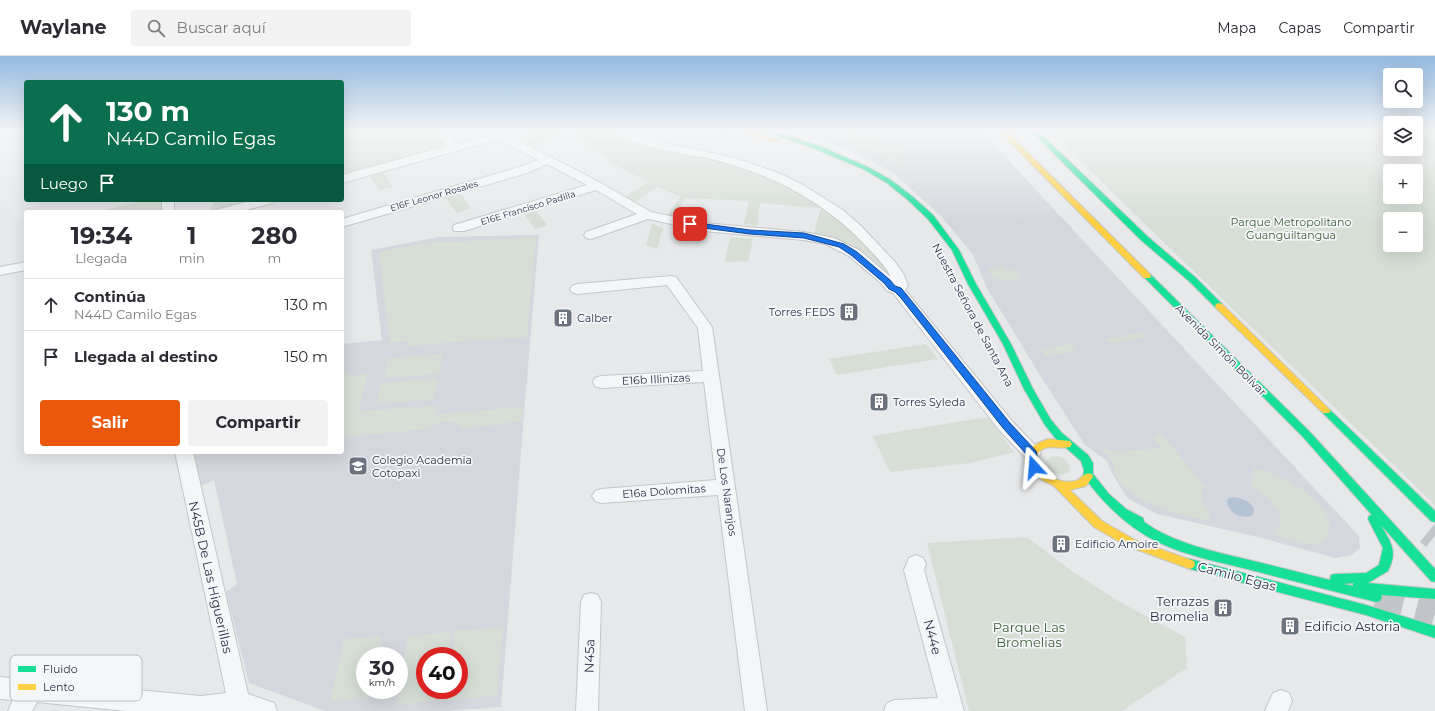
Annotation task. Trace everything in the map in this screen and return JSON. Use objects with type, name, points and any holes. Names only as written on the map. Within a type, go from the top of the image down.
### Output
[{"type":"main road","points":[[830,161],[860,174],[879,187]]},
{"type":"main road","name":"Nuestra Señora de Santa Ana","points":[[847,161],[868,170],[894,185],[925,210],[941,228],[960,258],[972,285],[1009,349],[1039,409],[1052,428],[1067,444]]},
{"type":"main road","name":"Avenida Simón Bolívar","points":[[1032,161],[1306,434],[1435,577]]},
{"type":"main road","points":[[1064,161],[1145,239],[1192,279],[1435,518]]},
{"type":"main road","points":[[890,194],[900,202]]},
{"type":"main road","points":[[910,210],[919,220]]},
{"type":"main road","points":[[1145,239],[1172,275]]},
{"type":"main road","points":[[1058,442],[1067,444],[1080,452],[1087,460],[1090,468],[1089,476],[1085,482],[1077,485],[1068,486],[1048,480],[1037,471],[1032,460],[1037,445],[1058,442]]},
{"type":"main road","name":"Camilo Egas","points":[[1089,476],[1111,504],[1122,513],[1148,526],[1182,538],[1371,589],[1435,594]]},
{"type":"main road","name":"Camilo Egas","points":[[1058,484],[1098,524],[1131,543],[1178,561],[1366,610],[1435,632]]},
{"type":"main road","points":[[1335,579],[1368,578],[1384,568],[1388,548],[1359,491]]},
{"type":"main road","points":[[1122,513],[1146,530],[1166,541],[1210,555],[1376,597]]},
{"type":"street","points":[[344,178],[406,161]]},
{"type":"street","name":"E16F Leonor Rosales","points":[[344,222],[523,170],[547,161]]},
{"type":"street","points":[[549,161],[647,215],[704,227],[804,236],[829,241],[854,253],[887,281],[892,288],[898,290],[1006,426],[1037,445]]},
{"type":"street","points":[[727,161],[773,174],[811,194],[857,228],[892,268],[900,281],[901,286],[898,290]]},
{"type":"street","name":"E16E Francisco Padilla","points":[[459,228],[597,186]]},
{"type":"street","points":[[238,210],[253,208],[265,202]]},
{"type":"street","points":[[591,236],[647,215]]},
{"type":"street","points":[[0,271],[24,266]]},
{"type":"street","name":"De Los Naranjos","points":[[577,289],[668,280],[674,283],[705,327],[756,711]]},
{"type":"street","name":"E16b Illinizas","points":[[601,382],[712,376]]},
{"type":"street","name":"N45B De Las Higuerillas","points":[[184,454],[239,702]]},
{"type":"street","name":"E16a Dolomitas","points":[[601,496],[727,487]]},
{"type":"street","name":"N44e","points":[[916,564],[914,570],[953,710]]},
{"type":"street","name":"N45a","points":[[587,711],[591,602]]},
{"type":"street","points":[[15,701],[19,711]]},
{"type":"street","points":[[111,701],[199,709],[239,702],[266,711]]},
{"type":"street","points":[[895,711],[953,710]]},
{"type":"shaded area","points":[[870,161],[1009,161],[1359,536],[1360,548],[1352,555],[1335,558],[1262,538],[1157,514],[1129,499],[1113,475],[1107,461],[1085,445],[1043,380],[988,290],[972,253],[941,216],[890,171]]},
{"type":"shaded area","name":"Colegio Academia Cotopaxi","points":[[539,235],[501,707],[447,711],[325,711],[249,683],[226,592],[237,584],[214,480],[200,487],[194,454],[344,454],[344,344],[382,340],[371,250],[439,237]]},
{"type":"green space","points":[[344,161],[403,161],[344,177]]},
{"type":"green space","points":[[610,161],[729,161],[738,163],[811,194],[857,228],[901,286],[854,253],[814,238],[816,224],[821,208],[760,203],[757,226],[744,224],[749,201],[685,198],[675,217],[668,216],[680,197],[658,187],[633,203],[624,197],[648,182]]},
{"type":"green space","points":[[890,161],[899,161],[905,164],[901,166]]},
{"type":"green space","name":"Parque Metropolitano Guangüiltangua","points":[[1080,161],[1435,161],[1435,505]]},
{"type":"green space","points":[[382,169],[393,187],[379,190],[368,173]]},
{"type":"green space","points":[[458,190],[471,208],[457,213],[442,195]]},
{"type":"green space","points":[[137,202],[168,202],[168,210],[105,210]]},
{"type":"green space","points":[[215,202],[256,202],[227,210],[209,210]]},
{"type":"green space","points":[[534,208],[547,225],[535,229],[522,211]]},
{"type":"green space","points":[[652,224],[663,228],[657,249],[646,245]]},
{"type":"green space","points":[[536,237],[527,337],[408,347],[409,341],[390,343],[379,252],[437,241],[452,242]]},
{"type":"green space","points":[[730,237],[753,239],[748,261],[725,262]]},
{"type":"green space","points":[[1003,265],[1020,274],[1020,278],[1005,280],[990,276],[992,275],[989,271],[990,268]]},
{"type":"green space","points":[[1142,332],[1146,334],[1147,337],[1111,344],[1106,339]]},
{"type":"green space","points":[[926,344],[938,359],[837,375],[829,359]]},
{"type":"green space","points":[[1071,344],[1076,351],[1045,356],[1040,349]]},
{"type":"green space","points":[[443,354],[439,374],[384,378],[388,358]]},
{"type":"green space","points":[[344,372],[350,376],[368,374],[358,411],[437,406],[436,414],[523,407],[522,421],[463,429],[455,423],[442,422],[429,429],[344,437]]},
{"type":"green space","points":[[438,378],[434,399],[376,404],[381,383]]},
{"type":"green space","points":[[988,417],[1014,452],[970,463],[890,472],[873,436]]},
{"type":"green space","points":[[1162,434],[1205,486],[1202,490],[1203,503],[1210,516],[1209,521],[1159,508],[1136,496],[1118,479],[1112,462],[1102,449],[1120,451],[1161,448],[1152,436]]},
{"type":"green space","points":[[1053,456],[1061,457],[1067,462],[1070,467],[1069,472],[1062,475],[1050,471],[1046,462]]},
{"type":"green space","points":[[1254,468],[1290,482],[1313,498],[1322,508],[1329,520],[1329,530],[1326,538],[1321,542],[1314,544],[1305,544],[1274,534],[1280,525],[1279,512],[1270,499],[1251,486]]},
{"type":"green space","name":"Parque Las Bromelias","points":[[1027,537],[1073,572],[1120,602],[1185,637],[1187,668],[1122,711],[969,711],[927,543]]},
{"type":"green space","points":[[503,627],[497,695],[468,698],[468,647],[453,647],[455,631]]},
{"type":"green space","points":[[451,632],[449,647],[416,647],[416,699],[442,700],[396,705],[397,699],[408,699],[408,647],[406,647],[408,636]]},
{"type":"green space","points":[[382,636],[380,647],[356,647],[356,699],[359,699],[330,702],[344,639]]},
{"type":"green space","points":[[446,699],[463,699],[446,701]]},
{"type":"water","points":[[1234,497],[1252,505],[1254,512],[1252,516],[1244,517],[1232,512],[1227,501],[1229,498]]},
{"type":"tunnel","points":[[1429,531],[1435,536]]},
{"type":"tunnel","points":[[1376,597],[1435,613]]},
{"type":"traffic: fast","points":[[851,161],[889,182],[911,198],[931,217],[948,239],[1007,344],[1038,406],[1054,431],[1085,458],[1088,463],[1088,477]]},
{"type":"traffic: fast","points":[[1064,161],[1145,239],[1192,279],[1219,306]]},
{"type":"traffic: fast","points":[[1147,276],[1306,434],[1435,577]]},
{"type":"traffic: fast","points":[[1326,411],[1435,518]]},
{"type":"traffic: fast","points":[[1089,476],[1116,507],[1139,521]]},
{"type":"traffic: fast","points":[[1122,513],[1146,530],[1166,541],[1210,555],[1376,597]]},
{"type":"traffic: fast","points":[[1335,579],[1368,578],[1384,568],[1388,548],[1373,519]]},
{"type":"traffic: fast","points":[[1190,564],[1366,610],[1435,632]]},
{"type":"traffic: fast","points":[[1358,585],[1371,589],[1435,594]]},
{"type":"traffic: slow","points":[[1032,161],[1147,276]]},
{"type":"traffic: slow","points":[[1219,306],[1326,411]]},
{"type":"traffic: slow","points":[[1067,444],[1048,443],[1037,447],[1032,455],[1033,463],[1038,471],[1046,478],[1064,485],[1074,486],[1082,483],[1088,477]]},
{"type":"traffic: slow","points":[[1058,484],[1098,524],[1131,543],[1190,564]]},
{"type":"place","name":"Torres FEDS","points":[[849,312]]},
{"type":"place","name":"Calber","points":[[563,318]]},
{"type":"place","name":"Torres Syleda","points":[[879,402]]},
{"type":"place","name":"Colegio Academia Cotopaxi","points":[[358,466]]},
{"type":"place","name":"Edificio Amoire","points":[[1061,544]]},
{"type":"place","name":"Terrazas Bromelia","points":[[1223,608]]},
{"type":"place","name":"Edificio Astoria","points":[[1290,626]]},
{"type":"route","points":[[690,224],[750,232],[804,236],[829,241],[854,253],[872,270],[887,281],[892,288],[898,290],[904,296],[1006,426],[1032,453],[1034,467]]}]
